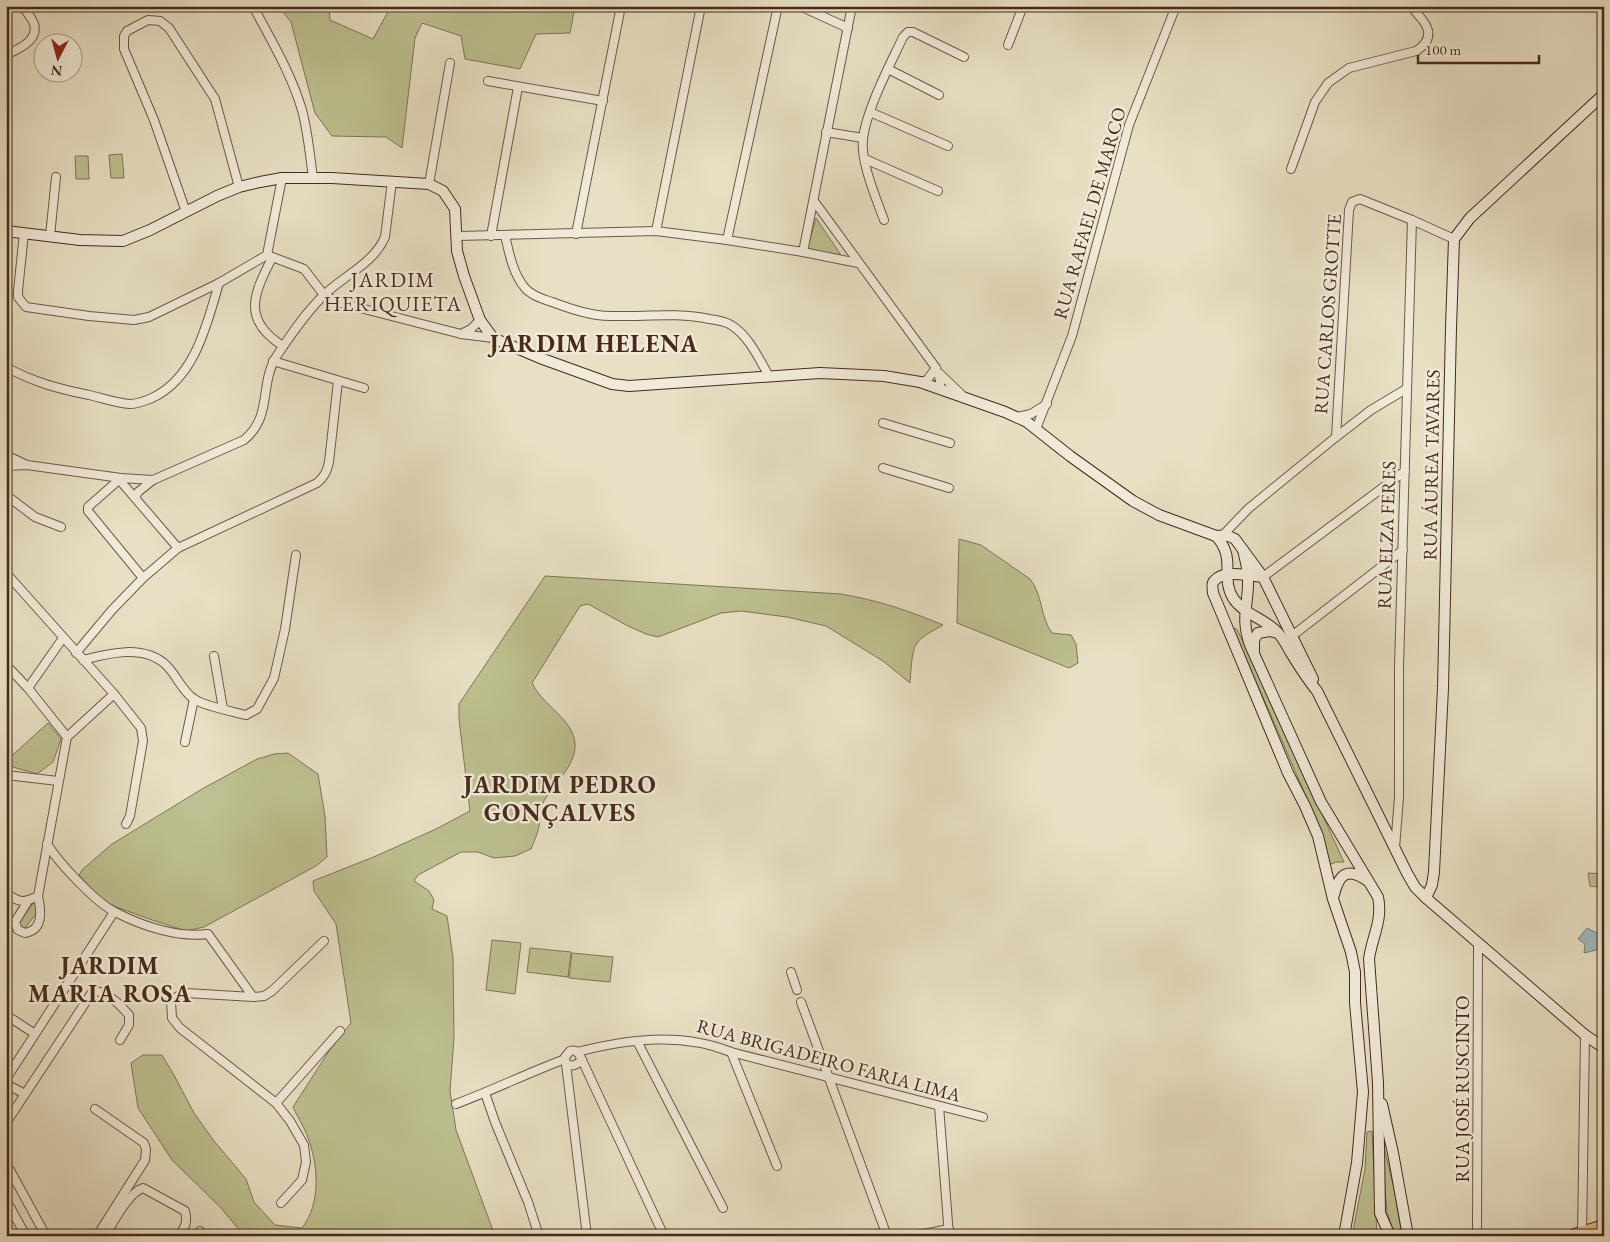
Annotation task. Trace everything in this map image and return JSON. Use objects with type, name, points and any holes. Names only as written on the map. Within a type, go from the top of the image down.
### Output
[{"type":"highway","points":[[1580,1235],[1604,1227]]},
{"type":"main road","points":[[1454,240],[1470,218],[1604,94]]},
{"type":"main road","points":[[6,231],[110,242],[122,241],[150,230],[239,187],[282,178],[352,178],[429,184],[443,191],[451,200],[455,209],[457,250],[480,320],[493,338],[540,358],[612,384],[640,386],[820,373],[884,376],[920,382],[940,388],[1027,422],[1070,456],[1133,501],[1159,515],[1220,538],[1230,536],[1236,540],[1263,577],[1314,681],[1317,691],[1415,887],[1603,1049]]},
{"type":"main road","name":"RUA ÁUREA TAVARES","points":[[1426,898],[1432,885],[1434,872],[1443,688],[1454,240]]},
{"type":"main road","points":[[1220,538],[1228,559],[1231,595],[1244,611],[1270,625],[1286,637],[1292,636]]},
{"type":"main road","points":[[1243,550],[1248,576],[1248,594],[1244,611],[1246,634],[1321,802],[1378,897],[1380,908],[1369,959],[1378,1083],[1382,1236]]},
{"type":"main road","points":[[1263,577],[1228,574],[1212,584],[1215,600],[1230,630],[1288,773],[1318,836],[1333,899],[1352,952],[1363,1092],[1357,1163],[1346,1234]]},
{"type":"main road","points":[[1254,653],[1254,640],[1258,633],[1270,631],[1279,633],[1307,679],[1317,691]]},
{"type":"main road","points":[[1333,899],[1338,880],[1341,876],[1346,874],[1360,876],[1369,881]]},
{"type":"main road","points":[[1378,1083],[1408,1232]]},
{"type":"main road","points":[[1380,1213],[1390,1236]]},
{"type":"street","points":[[6,55],[28,44],[33,36],[35,30],[34,23],[23,6]]},
{"type":"street","points":[[253,6],[279,53],[299,102],[305,125],[313,178]]},
{"type":"street","points":[[576,234],[621,6]]},
{"type":"street","points":[[656,232],[701,6]]},
{"type":"street","points":[[727,240],[778,6]]},
{"type":"street","points":[[800,6],[848,28]]},
{"type":"street","points":[[803,252],[852,6]]},
{"type":"street","points":[[1008,45],[1023,6]]},
{"type":"street","name":"RUA RAFAEL DE MARCO","points":[[1036,429],[1072,336],[1129,125],[1176,6]]},
{"type":"street","points":[[1291,169],[1315,102],[1328,83],[1349,68],[1416,51],[1421,48],[1428,35],[1428,26],[1410,6]]},
{"type":"street","points":[[186,212],[154,120],[124,49],[124,36],[127,31],[148,20],[160,21],[169,28],[209,88],[219,111],[239,187]]},
{"type":"street","points":[[884,220],[870,179],[865,159],[863,138],[870,112],[903,37],[908,32],[913,32],[964,56]]},
{"type":"street","points":[[429,184],[450,63]]},
{"type":"street","points":[[888,69],[939,95]]},
{"type":"street","points":[[488,81],[603,101]]},
{"type":"street","points":[[491,236],[518,87]]},
{"type":"street","points":[[870,112],[948,146]]},
{"type":"street","points":[[826,132],[863,138]]},
{"type":"street","points":[[865,159],[938,191]]},
{"type":"street","points":[[50,236],[56,177]]},
{"type":"street","points":[[282,178],[270,257],[254,304],[259,324],[271,339],[283,346]]},
{"type":"street","points":[[135,498],[142,488],[153,480],[221,451],[244,440],[252,433],[262,415],[273,361],[283,346],[324,294],[371,258],[382,245],[385,237],[392,181]]},
{"type":"street","name":"RUA CARLOS GROTTE","points":[[1336,437],[1352,202],[1360,199],[1412,220]]},
{"type":"street","points":[[814,201],[937,371],[964,396]]},
{"type":"street","points":[[1412,220],[1454,240]]},
{"type":"street","name":"RUA ELZA FERES","points":[[1395,850],[1398,797],[1399,666],[1412,220]]},
{"type":"street","points":[[457,236],[656,232],[727,240],[858,263]]},
{"type":"street","points":[[24,233],[18,297],[21,302],[30,308],[134,320],[149,317],[270,257],[304,269],[324,294],[350,307],[461,334],[493,338]]},
{"type":"street","points":[[505,235],[512,262],[521,282],[535,296],[588,313],[609,316],[675,314],[722,321],[737,329],[748,341],[769,376]]},
{"type":"street","points":[[6,367],[51,387],[131,404],[145,401],[169,386],[182,373],[195,353],[205,332],[219,283]]},
{"type":"street","points":[[461,334],[480,320]]},
{"type":"street","points":[[273,361],[364,388]]},
{"type":"street","points":[[920,382],[927,380],[937,371]]},
{"type":"street","points":[[937,371],[940,388]]},
{"type":"street","points":[[76,653],[112,610],[143,578],[178,548],[317,484],[323,478],[329,462],[338,381]]},
{"type":"street","points":[[1220,538],[1249,508],[1336,437],[1371,410],[1406,389]]},
{"type":"street","points":[[1017,417],[1031,414],[1047,404]]},
{"type":"street","points":[[883,423],[950,443]]},
{"type":"street","points":[[27,465],[6,456],[6,465],[27,465],[121,478],[153,480]]},
{"type":"street","points":[[883,468],[949,488]]},
{"type":"street","points":[[1263,577],[1404,470]]},
{"type":"street","points":[[121,478],[123,484],[178,548]]},
{"type":"street","points":[[121,478],[88,508],[88,511],[143,578]]},
{"type":"street","points":[[6,495],[35,517],[61,527]]},
{"type":"street","points":[[1292,636],[1403,550]]},
{"type":"street","points":[[83,660],[108,653],[142,653],[156,657],[167,666],[194,699],[246,715],[257,709],[274,678],[285,629],[296,554]]},
{"type":"street","points":[[6,573],[114,694],[141,728],[143,735],[130,816],[126,824]]},
{"type":"street","points":[[28,688],[63,638]]},
{"type":"street","points":[[214,656],[223,709]]},
{"type":"street","points":[[6,665],[28,688],[67,738]]},
{"type":"street","points":[[28,901],[15,922],[18,930],[25,933],[35,929],[41,919],[38,896],[67,738],[114,694]]},
{"type":"street","points":[[186,742],[194,699]]},
{"type":"street","points":[[6,775],[58,781]]},
{"type":"street","points":[[47,844],[54,856],[87,890],[114,912],[145,924],[181,934],[208,934],[253,997]]},
{"type":"street","points":[[6,893],[16,900],[28,901],[38,896]]},
{"type":"street","points":[[6,1079],[114,912]]},
{"type":"street","points":[[280,1203],[302,1180],[306,1162],[304,1145],[290,1121],[276,1103],[180,1028],[172,1018],[171,1002],[178,996],[186,993],[264,996],[272,991],[324,941]]},
{"type":"street","name":"RUA JOSÉ RUSCINTO","points":[[1477,1236],[1478,943]]},
{"type":"street","points":[[791,972],[797,990]]},
{"type":"street","points":[[6,1122],[91,994],[97,991],[104,993],[114,999],[129,1015],[129,1025],[120,1040]]},
{"type":"street","points":[[801,1002],[887,1236]]},
{"type":"street","points":[[6,1016],[35,1034]]},
{"type":"street","points":[[276,1103],[340,1031]]},
{"type":"street","points":[[1580,1235],[1585,1035]]},
{"type":"street","name":"RUA BRIGADEIRO FARIA LIMA","points":[[577,1052],[661,1038],[684,1039],[702,1042],[731,1052],[982,1117]]},
{"type":"street","points":[[637,1041],[724,1208]]},
{"type":"street","points":[[587,1236],[566,1061],[566,1054],[570,1051],[577,1052],[582,1060],[664,1236]]},
{"type":"street","points":[[731,1052],[777,1166]]},
{"type":"street","points":[[456,1104],[485,1093],[527,1073],[566,1061],[574,1066],[582,1060]]},
{"type":"street","points":[[6,1084],[25,1094]]},
{"type":"street","points":[[485,1093],[528,1202],[539,1236]]},
{"type":"street","points":[[913,1236],[949,1232],[939,1106]]},
{"type":"street","points":[[95,1109],[144,1144],[146,1149],[145,1160],[97,1236]]},
{"type":"street","points":[[6,1163],[46,1236]]},
{"type":"street","points":[[104,1236],[129,1199],[142,1188],[185,1211],[186,1224],[179,1236]]},
{"type":"street","points":[[6,1200],[26,1236]]},
{"type":"green space","points":[[278,6],[329,6],[330,20],[373,39],[391,6],[499,6],[507,13],[519,6],[575,6],[570,33],[536,34],[520,69],[465,59],[461,36],[422,23],[415,38],[402,148],[386,137],[332,136],[315,113],[291,22]]},
{"type":"green space","points":[[122,154],[124,178],[111,178],[109,155]]},
{"type":"green space","points":[[75,156],[88,156],[89,179],[76,179]]},
{"type":"green space","points":[[816,218],[841,255],[807,250]]},
{"type":"green space","points":[[959,539],[981,545],[1030,579],[1037,592],[1048,627],[1052,633],[1071,635],[1076,644],[1078,663],[1069,668],[957,623]]},
{"type":"green space","points":[[545,576],[841,594],[893,606],[943,625],[917,643],[912,657],[910,683],[883,661],[826,626],[787,617],[741,611],[721,613],[658,637],[628,626],[588,604],[580,606],[532,683],[540,696],[571,730],[575,741],[575,751],[566,770],[542,805],[539,827],[531,849],[515,856],[494,858],[478,852],[461,852],[418,875],[414,881],[429,891],[434,900],[432,909],[447,916],[453,957],[454,1038],[450,1091],[456,1130],[495,1236],[244,1236],[222,1209],[172,1160],[138,1108],[131,1063],[143,1055],[162,1055],[194,1113],[214,1141],[246,1179],[254,1202],[275,1225],[302,1228],[313,1206],[316,1170],[307,1135],[293,1107],[329,1051],[351,1023],[336,924],[314,891],[313,881],[376,856],[436,829],[470,811],[459,719],[459,704]]},
{"type":"green space","points":[[1233,628],[1237,629],[1344,862],[1336,862],[1329,865],[1312,810]]},
{"type":"green space","points":[[48,723],[61,739],[53,762],[37,774],[6,765],[6,761]]},
{"type":"green space","points":[[288,753],[318,774],[325,816],[327,857],[316,866],[204,927],[186,931],[119,908],[102,900],[79,875],[83,869],[112,844],[202,789],[257,759],[274,754]]},
{"type":"green space","points":[[1588,873],[1604,874],[1604,888],[1590,886]]},
{"type":"green space","points":[[34,902],[40,909],[25,928],[17,925]]},
{"type":"green space","points":[[492,940],[521,943],[515,994],[486,990]]},
{"type":"green space","points":[[530,948],[571,952],[568,977],[527,972]]},
{"type":"green space","points":[[572,953],[613,957],[610,982],[569,978]]},
{"type":"green space","points":[[1380,1130],[1394,1189],[1402,1236],[1395,1236],[1387,1212]]},
{"type":"green space","points":[[1372,1131],[1377,1236],[1352,1236],[1365,1169],[1367,1132]]},
{"type":"water","points":[[1587,928],[1599,934],[1604,930],[1604,948],[1584,953],[1585,944],[1578,939]]},
{"type":"district","name":"JARDIM HERIQUIETA","points":[[393,292]]},
{"type":"district","name":"JARDIM HELENA","points":[[594,344]]},
{"type":"district","name":"JARDIM PEDRO GONÇALVES","points":[[560,799]]},
{"type":"district","name":"JARDIM MARIA ROSA","points":[[110,980]]}]
